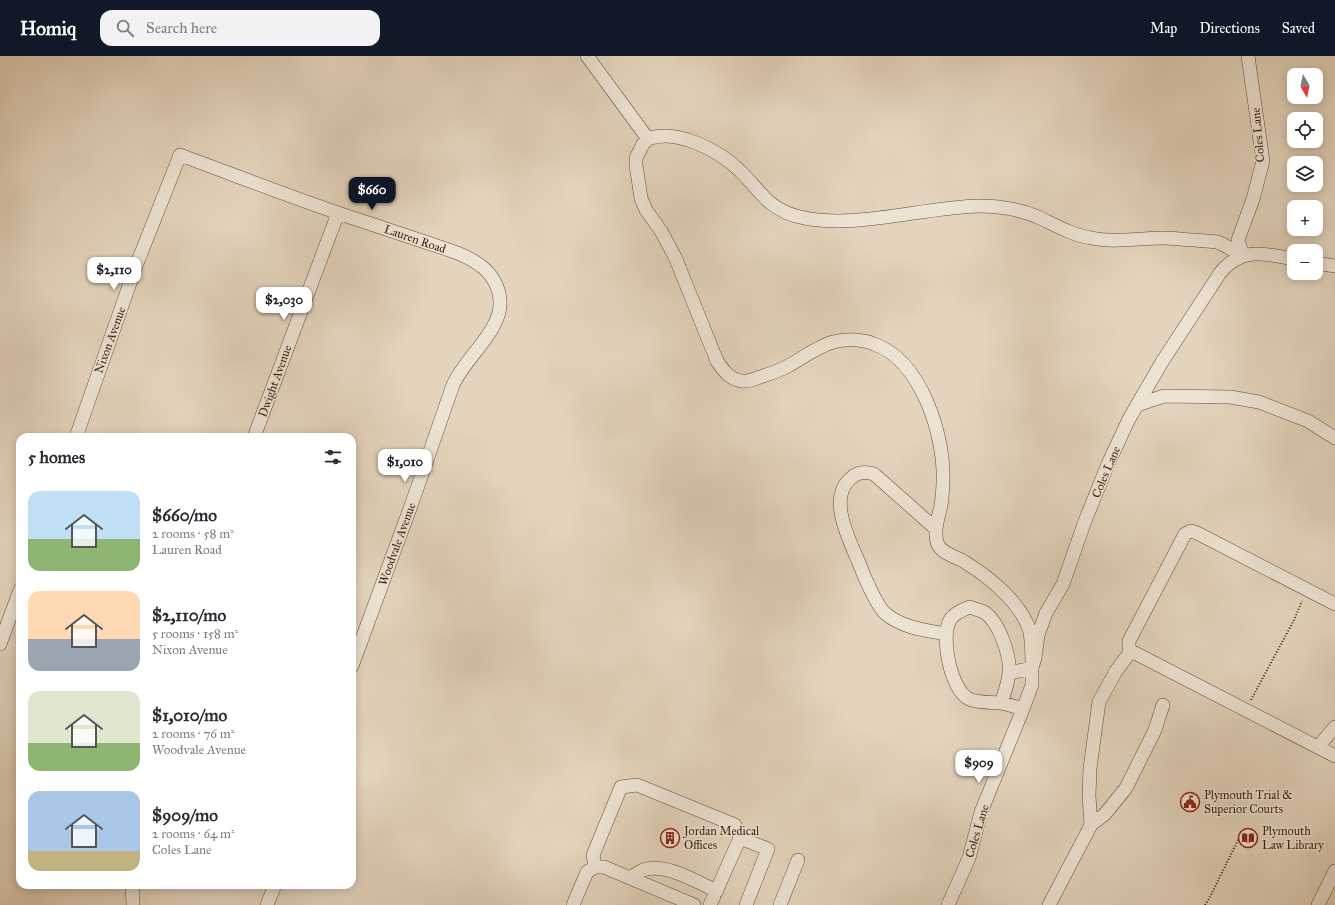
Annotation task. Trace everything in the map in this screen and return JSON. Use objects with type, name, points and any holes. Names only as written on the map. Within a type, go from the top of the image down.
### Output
[{"type":"street","points":[[587,56],[648,139]]},
{"type":"street","name":"Coles Lane","points":[[948,905],[970,858],[981,812],[1024,709],[1032,685],[1032,668],[1038,635],[1046,613],[1063,584],[1085,521],[1108,464],[1128,421],[1162,362],[1220,273],[1229,264],[1242,256],[1238,240],[1253,199],[1262,161],[1248,56]]},
{"type":"street","points":[[1009,673],[1032,668],[1029,631],[1018,609],[1002,591],[986,577],[941,549],[938,543],[936,528],[941,504],[943,481],[941,454],[937,430],[931,411],[916,382],[905,367],[884,348],[870,342],[853,340],[842,341],[824,346],[781,369],[748,380],[742,381],[735,379],[722,369],[717,361],[676,257],[662,231],[646,210],[641,198],[636,158],[643,144],[648,139],[662,136],[676,137],[695,143],[710,150],[734,166],[765,200],[786,212],[818,220],[852,220],[970,206],[997,207],[1021,211],[1088,238],[1105,240],[1165,238],[1211,241],[1226,246],[1242,256],[1260,253],[1287,258]]},
{"type":"street","name":"Lauren Road","points":[[180,155],[338,213],[445,249],[480,265],[491,277],[498,289],[500,302],[497,318]]},
{"type":"street","name":"Nixon Avenue","points":[[77,433],[136,266],[180,155]]},
{"type":"street","name":"Dwight Avenue","points":[[256,433],[338,213]]},
{"type":"street","points":[[1323,264],[1335,266]]},
{"type":"street","name":"Woodvale Avenue","points":[[356,641],[412,503],[456,378],[486,337],[497,318]]},
{"type":"street","points":[[1137,405],[1164,396],[1193,395],[1230,397],[1259,402],[1308,421],[1335,438]]},
{"type":"street","points":[[936,528],[874,474],[864,472],[852,476],[845,483],[841,492],[840,502],[842,519],[866,581],[884,613],[896,622],[946,634]]},
{"type":"street","points":[[1335,604],[1191,531],[1185,534],[1129,641],[1131,651],[1335,756]]},
{"type":"street","points":[[0,644],[16,601]]},
{"type":"street","points":[[1000,703],[1009,673],[1008,654],[995,624],[985,613],[970,607],[958,612],[950,620],[946,634],[947,654],[955,681],[961,692],[970,699],[1000,703],[1024,709]]},
{"type":"street","points":[[1091,825],[1089,796],[1090,768],[1100,702],[1116,671],[1131,651]]},
{"type":"street","points":[[1049,905],[1091,825],[1105,814],[1126,788],[1155,730],[1163,706]]},
{"type":"street","points":[[1318,747],[1335,727]]},
{"type":"street","points":[[595,867],[593,855],[621,788],[637,785],[736,825],[740,838],[710,905]]},
{"type":"street","points":[[740,838],[768,849],[746,905]]},
{"type":"street","points":[[780,905],[798,860]]},
{"type":"street","points":[[573,905],[587,872],[595,867],[604,867],[694,905]]},
{"type":"street","points":[[630,878],[643,870],[662,868],[676,872],[717,891]]},
{"type":"street","points":[[1318,905],[1335,871]]},
{"type":"street","points":[[132,889],[134,905]]},
{"type":"street","points":[[267,905],[273,889]]},
{"type":"path","points":[[1246,710],[1294,620],[1307,590]]},
{"type":"path","points":[[1205,905],[1242,834]]},
{"type":"place","name":"Plymouth Trial & Superior Courts","points":[[1190,802]]},
{"type":"place","name":"Jordan Medical Offices","points":[[670,838]]},
{"type":"place","name":"Plymouth Law Library","points":[[1248,838]]}]
